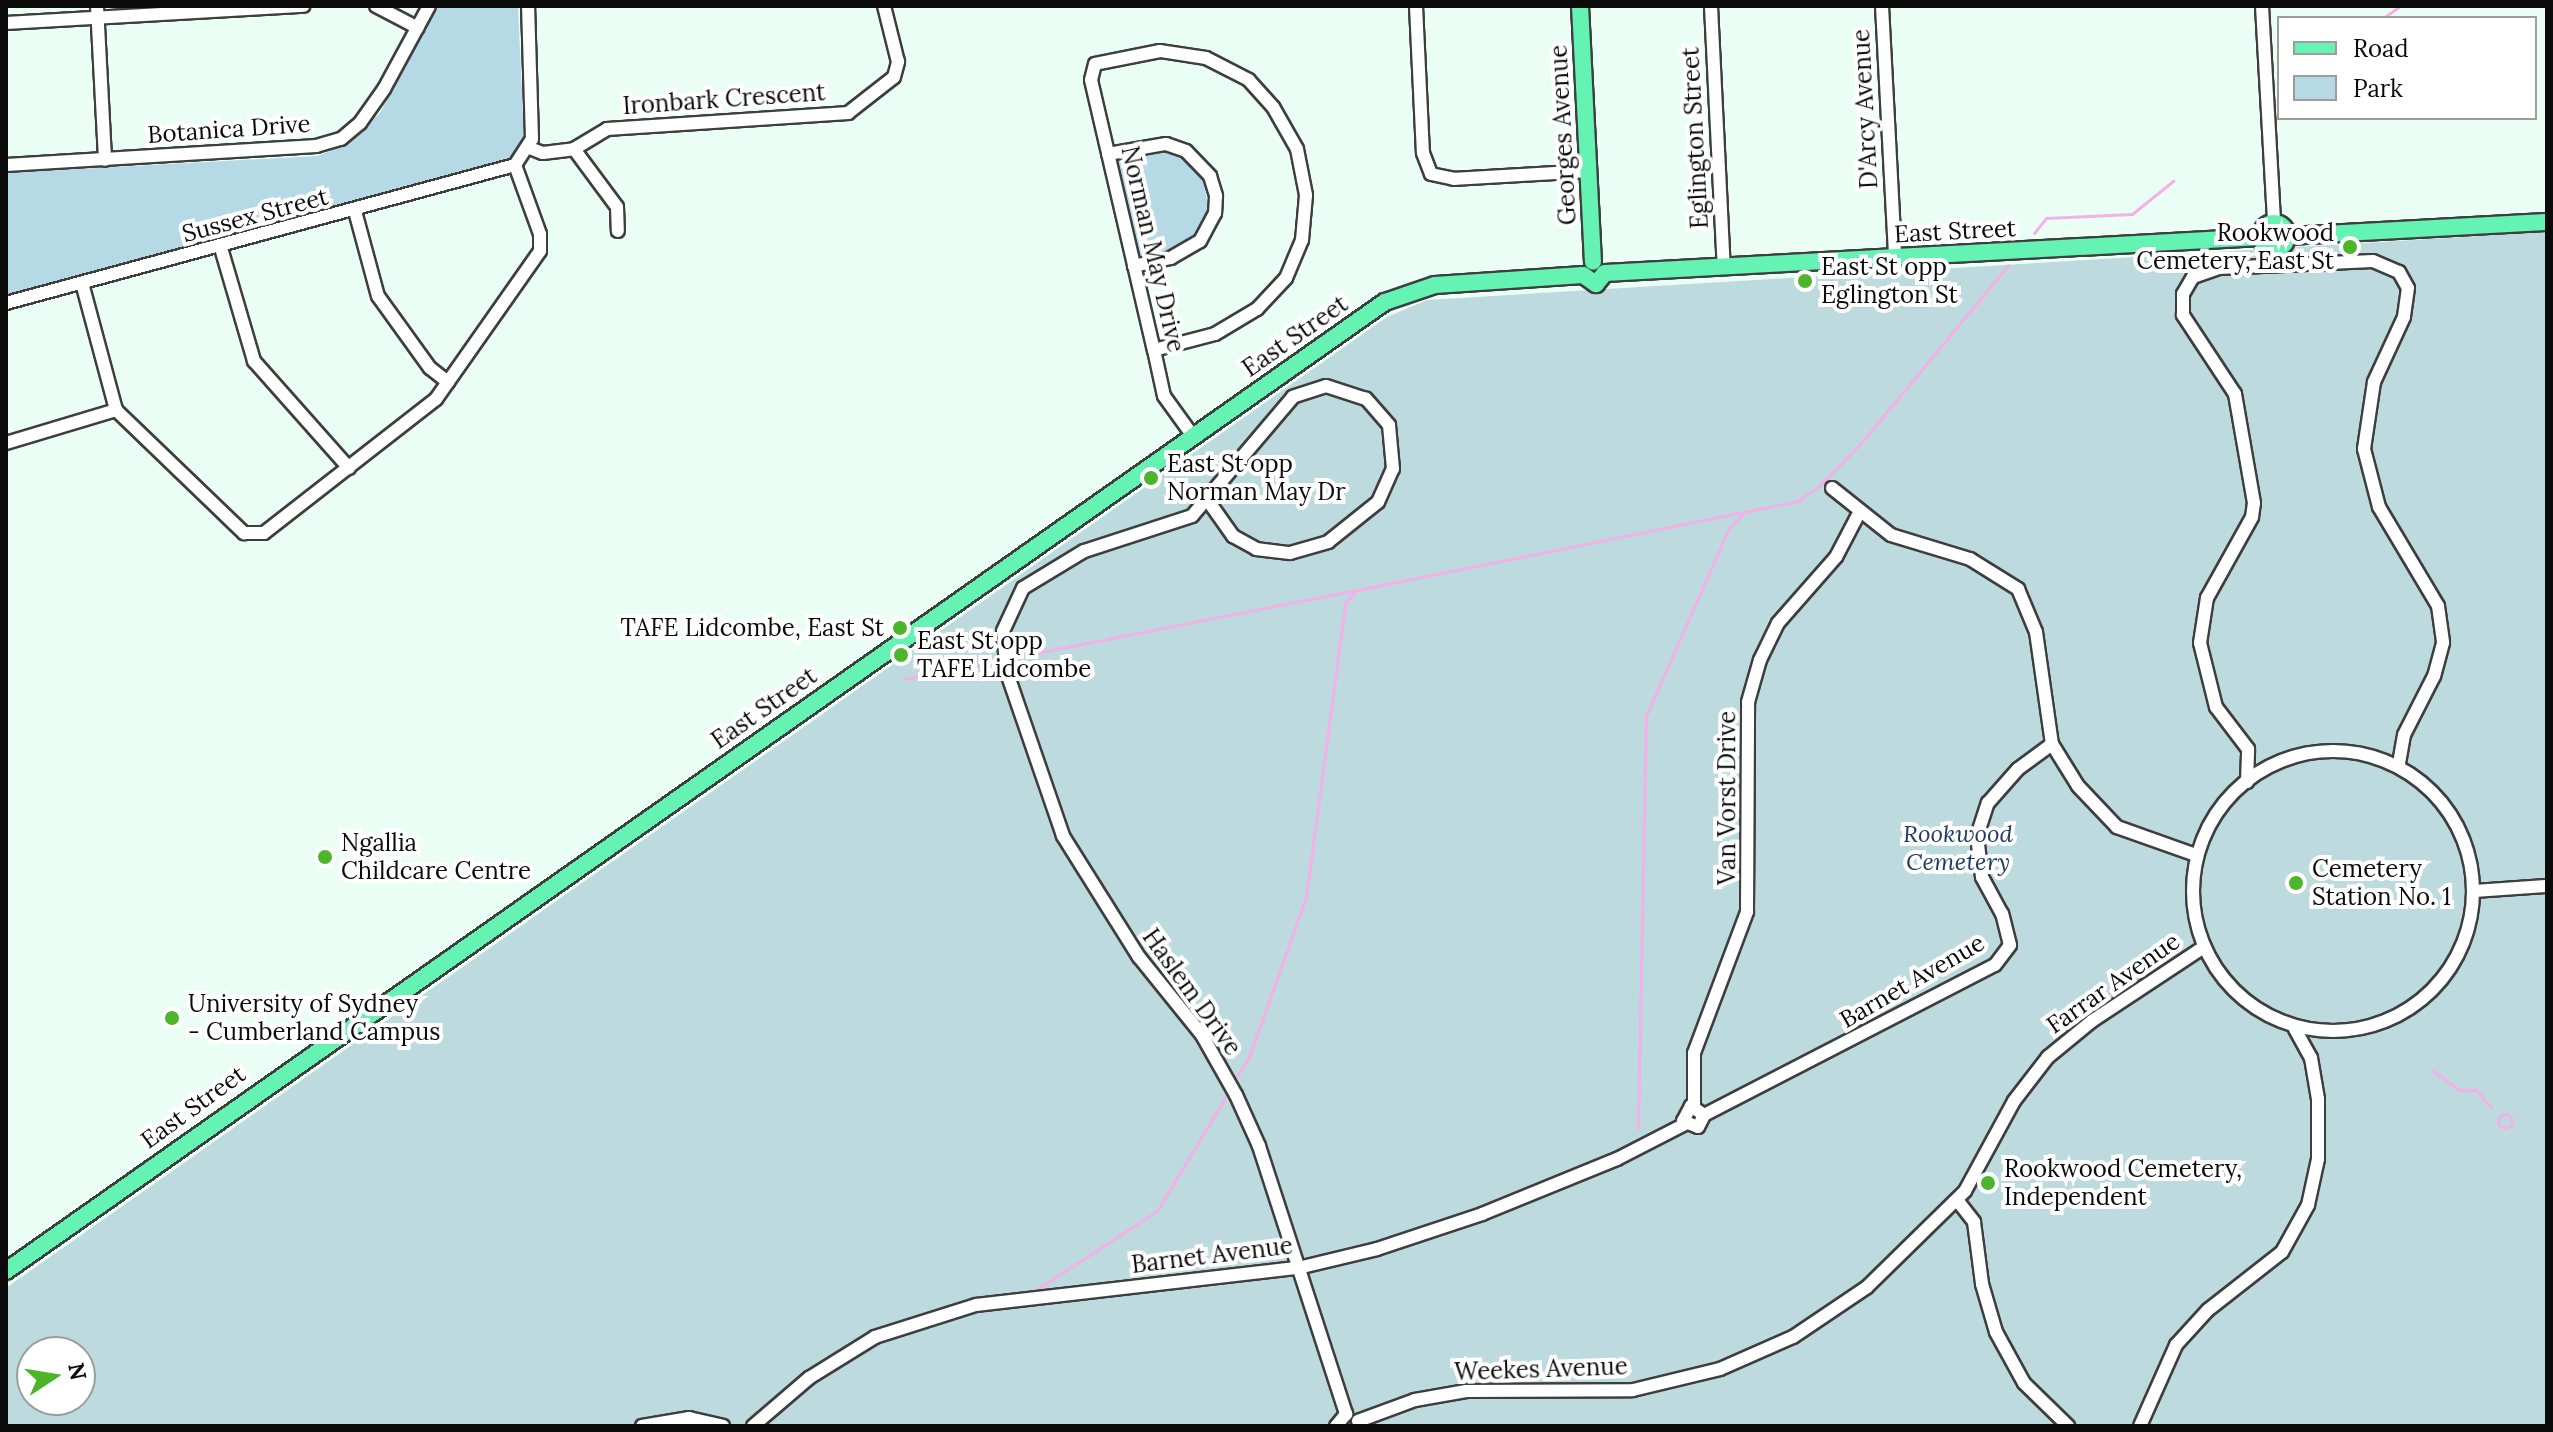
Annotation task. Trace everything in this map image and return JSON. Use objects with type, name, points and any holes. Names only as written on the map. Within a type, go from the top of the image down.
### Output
[{"type":"main road","name":"Georges Avenue","points":[[1580,6],[1593,270]]},
{"type":"main road","points":[[2287,236],[2276,257],[2261,237],[2264,227],[2274,223],[2287,236],[2547,222]]},
{"type":"main road","name":"East Street","points":[[6,1271],[1193,436],[1409,290],[1593,270],[1724,268],[2261,237]]},
{"type":"street","points":[[6,23],[98,12],[304,6]]},
{"type":"street","points":[[376,6],[418,28]]},
{"type":"street","name":"Botanica Drive","points":[[6,165],[316,146],[341,139],[370,110],[429,6]]},
{"type":"street","points":[[82,283],[116,410],[244,533],[264,533],[421,414],[448,382],[540,251],[540,234],[515,165],[532,139],[528,6]]},
{"type":"street","name":"Ironbark Crescent","points":[[527,147],[543,153],[574,149],[607,129],[848,113],[894,77],[898,62],[884,6]]},
{"type":"street","points":[[1416,6],[1423,153],[1431,174],[1454,179],[1588,171]]},
{"type":"street","name":"Eglington Street","points":[[1711,6],[1724,268]]},
{"type":"street","name":"D'Arcy Avenue","points":[[1882,6],[1895,258]]},
{"type":"street","points":[[2262,6],[2274,223]]},
{"type":"street","points":[[98,12],[105,160]]},
{"type":"street","name":"Norman May Drive","points":[[1154,350],[1215,334],[1257,309],[1286,278],[1302,240],[1306,195],[1297,149],[1273,107],[1249,80],[1206,58],[1160,51],[1095,64],[1091,80],[1164,396],[1193,436]]},
{"type":"street","points":[[1108,154],[1166,144],[1186,151],[1210,176],[1216,196],[1215,213],[1200,241],[1171,258],[1134,266]]},
{"type":"street","points":[[574,149],[617,207],[618,231]]},
{"type":"street","name":"Sussex Street","points":[[6,303],[221,248],[515,165]]},
{"type":"street","points":[[355,211],[378,296],[430,368],[448,382]]},
{"type":"street","points":[[221,248],[254,361],[349,468]]},
{"type":"street","points":[[2247,782],[2248,749],[2216,707],[2200,643],[2207,598],[2252,517],[2248,446],[2235,394],[2187,327],[2182,305],[2187,284],[2201,272],[2276,257],[2373,261],[2399,272],[2408,288],[2404,317],[2371,390],[2364,449],[2379,507],[2438,606],[2443,643],[2434,676],[2404,735],[2399,764]]},
{"type":"street","points":[[1326,386],[1366,399],[1389,425],[1393,469],[1378,502],[1328,542],[1290,553],[1256,549],[1233,536],[1209,502],[1256,435],[1293,397],[1326,386]]},
{"type":"street","points":[[6,443],[116,410]]},
{"type":"street","points":[[1832,488],[1859,513],[1891,535],[1970,559],[2018,589],[2036,632],[2052,744],[2078,786],[2117,827],[2196,855]]},
{"type":"street","name":"Haslem Drive","points":[[1209,502],[1169,527],[1084,551],[1047,570],[1023,588],[1009,609],[1003,649],[1007,673],[1063,836],[1139,957],[1202,1035],[1236,1095],[1259,1146],[1298,1268],[1354,1420]]},
{"type":"street","name":"Van Vorst Drive","points":[[1694,1106],[1694,1053],[1747,912],[1748,702],[1760,660],[1778,623],[1836,557],[1859,513]]},
{"type":"street","name":"Barnet Avenue","points":[[753,1426],[809,1378],[875,1337],[976,1305],[1298,1268],[1453,1225],[1617,1159],[1685,1124],[1698,1127],[1704,1115],[1995,965],[2010,945],[2002,914],[1982,877],[1977,836],[1988,803],[2018,769],[2052,744]]},
{"type":"street","points":[[2322,751],[2365,753],[2399,764],[2429,785],[2454,815],[2470,849],[2473,891],[2455,951],[2426,992],[2384,1020],[2334,1033],[2295,1029],[2248,1004],[2204,947],[2190,901],[2196,855],[2218,814],[2247,782],[2283,761],[2322,751]]},
{"type":"street","points":[[2473,891],[2547,886]]},
{"type":"street","name":"Farrar Avenue","points":[[1957,1200],[1981,1170],[2028,1079],[2048,1057],[2092,1021],[2204,947]]},
{"type":"street","points":[[2295,1029],[2313,1068]]},
{"type":"street","points":[[2140,1426],[2176,1345],[2208,1310],[2282,1252],[2301,1220],[2318,1159],[2313,1068],[2319,1048],[2334,1033]]},
{"type":"street","points":[[1685,1124],[1685,1110],[1694,1106],[1704,1115]]},
{"type":"street","points":[[1957,1200],[1974,1222],[1982,1284],[2000,1340],[2024,1383],[2068,1426]]},
{"type":"street","name":"Weekes Avenue","points":[[1354,1420],[1449,1393],[1633,1390],[1735,1363],[1793,1337],[1846,1303],[1957,1200]]},
{"type":"street","points":[[642,1426],[689,1418],[723,1426]]},
{"type":"street","points":[[1336,1426],[1354,1420]]},
{"type":"green space","points":[[438,6],[518,6],[524,138],[509,159],[70,283],[6,295],[6,173],[317,156],[346,145],[380,113]]},
{"type":"green space","points":[[1159,149],[1181,156],[1202,176],[1209,209],[1203,230],[1192,241],[1139,260],[1116,158]]},
{"type":"green space","name":"Rookwood Cemetery","points":[[2547,232],[2547,1426],[6,1426],[6,1288],[1387,317],[1427,300]]},
{"type":"waterway","points":[[2386,16],[2400,6]]},
{"type":"waterway","points":[[2034,233],[2046,218],[2132,214],[2173,181]]},
{"type":"waterway","points":[[1234,1081],[1249,1057],[1306,897],[1345,603],[1357,590],[1797,501],[1819,486],[1861,443],[2008,265]]},
{"type":"waterway","points":[[1638,1128],[1646,716],[1729,528],[1745,512]]},
{"type":"waterway","points":[[1010,658],[1356,590]]},
{"type":"waterway","points":[[904,679],[1003,660]]},
{"type":"waterway","points":[[2433,1071],[2459,1090],[2476,1090],[2491,1107]]},
{"type":"waterway","points":[[1039,1288],[1157,1211],[1229,1091]]},
{"type":"waterway","points":[[2505,1114],[2512,1121],[2505,1128],[2498,1121],[2505,1114]]},
{"type":"place","name":"Rookwood Cemetery, East St","points":[[2350,247]]},
{"type":"place","name":"East St opp Eglington St","points":[[1805,281]]},
{"type":"place","name":"East St opp Norman May Dr","points":[[1151,478]]},
{"type":"place","name":"TAFE Lidcombe, East St","points":[[900,628]]},
{"type":"place","name":"East St opp TAFE Lidcombe","points":[[901,655]]},
{"type":"place","name":"Ngallia Childcare Centre","points":[[325,857]]},
{"type":"place","name":"Cemetery Station No. 1","points":[[2296,883]]},
{"type":"place","name":"University of Sydney - Cumberland Campus","points":[[172,1018]]},
{"type":"place","name":"Rookwood Cemetery, Independent","points":[[1988,1183]]}]
